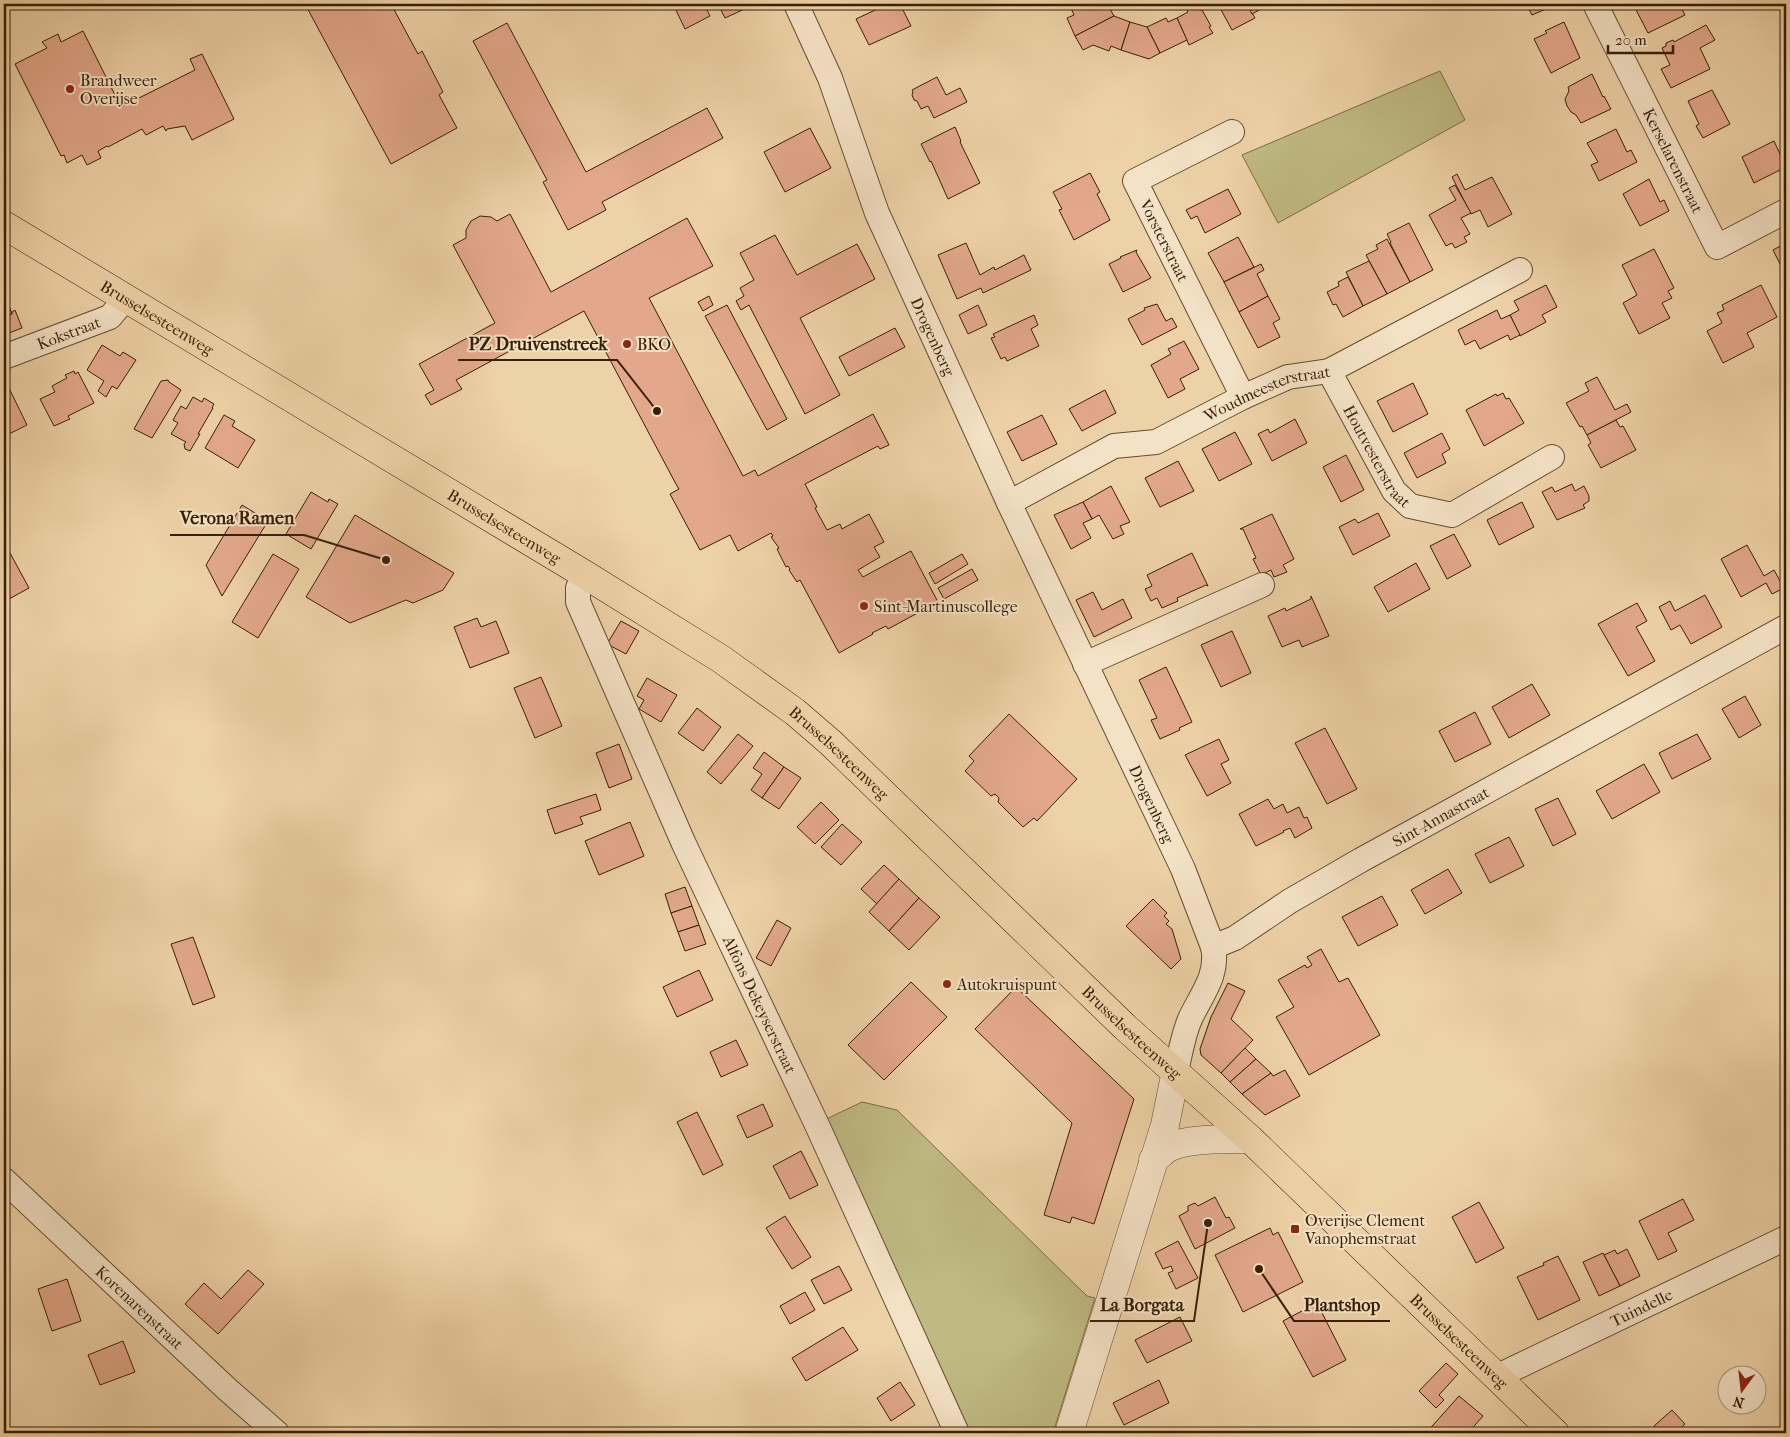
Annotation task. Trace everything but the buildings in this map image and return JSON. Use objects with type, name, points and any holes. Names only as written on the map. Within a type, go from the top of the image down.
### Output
[{"type":"main road","name":"Brusselsesteenweg","points":[[4,225],[584,574],[726,662],[795,712],[824,737],[1125,1027],[1176,1071],[1250,1140],[1555,1433]]},
{"type":"street","name":"Drogenberg","points":[[796,4],[830,78],[877,214],[1182,869],[1213,947]]},
{"type":"street","name":"Kerselarenstraat","points":[[1594,4],[1717,247],[1786,211]]},
{"type":"street","name":"Vorsterstraat","points":[[1232,132],[1135,181],[1243,397]]},
{"type":"street","name":"Woudmeesterstraat","points":[[1010,503],[1114,446],[1156,442],[1243,397],[1288,377],[1329,371],[1520,270]]},
{"type":"street","name":"Kokstraat","points":[[4,357],[110,317],[126,298]]},
{"type":"street","name":"Houtvesterstraat","points":[[1329,371],[1394,491],[1410,506],[1452,514],[1552,457]]},
{"type":"street","name":"Alfons Dekeyserstraat","points":[[584,574],[577,594],[582,611],[684,844],[817,1126],[957,1433]]},
{"type":"street","points":[[1085,664],[1262,585]]},
{"type":"street","name":"Sint-Annastraat","points":[[1213,947],[1235,938],[1290,901],[1361,860],[1786,627]]},
{"type":"street","points":[[1069,1433],[1165,1125],[1189,1021],[1213,974],[1215,956],[1213,947]]},
{"type":"street","points":[[1153,1160],[1168,1148],[1183,1144],[1250,1140]]},
{"type":"street","name":"Korenarenstraat","points":[[4,1180],[228,1390],[277,1433]]},
{"type":"street","name":"Tuindelle","points":[[1496,1377],[1786,1238]]},
{"type":"shaded area","points":[[1440,71],[1465,120],[1278,223],[1242,155]]},
{"type":"shaded area","points":[[862,1102],[897,1110],[1087,1296],[1095,1298],[1053,1433],[964,1433],[820,1122]]},
{"type":"place","name":"Brandweer Overijse","points":[[70,89]]},
{"type":"place","name":"BKO","points":[[627,344]]},
{"type":"place","name":"PZ Druivenstreek","points":[[657,411]]},
{"type":"place","name":"Verona Ramen","points":[[386,560]]},
{"type":"place","name":"Sint-Martinuscollege","points":[[864,606]]},
{"type":"place","name":"Autokruispunt","points":[[947,984]]},
{"type":"place","name":"La Borgata","points":[[1208,1223]]},
{"type":"place","name":"Overijse Clement Vanophemstraat","points":[[1295,1229]]},
{"type":"place","name":"Plantshop","points":[[1259,1269]]}]
